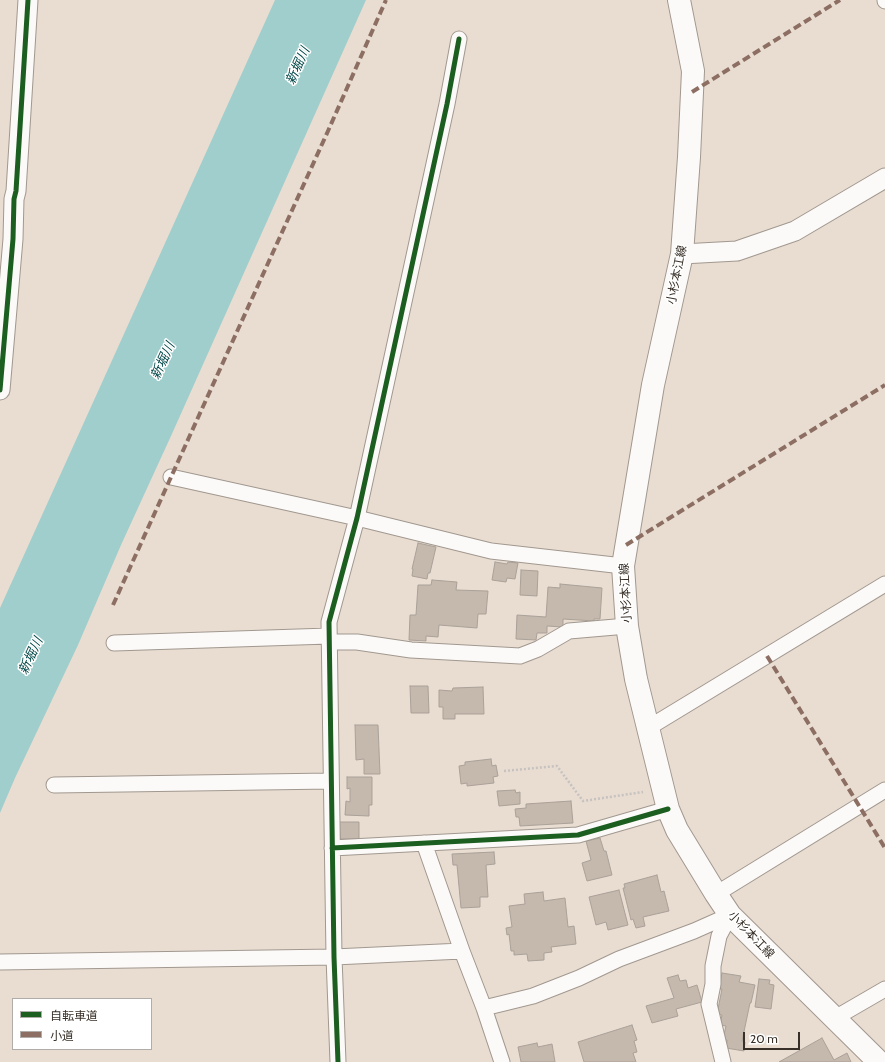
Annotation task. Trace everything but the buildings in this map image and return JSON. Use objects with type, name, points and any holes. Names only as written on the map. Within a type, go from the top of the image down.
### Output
[{"type":"main road","name":"小杉本江線","points":[[679,0],[693,70],[682,254],[653,385],[623,566],[627,626],[636,679],[668,809],[676,830],[716,894],[730,915],[879,1062]]},
{"type":"street","points":[[0,390],[13,239],[7,199],[16,191],[28,0]]},
{"type":"street","points":[[338,1062],[334,957],[329,622],[357,518],[447,104],[459,39]]},
{"type":"street","points":[[682,254],[737,251],[795,231],[885,178]]},
{"type":"street","points":[[171,476],[357,518],[491,551],[623,566]]},
{"type":"street","points":[[648,728],[885,584]]},
{"type":"street","points":[[114,643],[329,639],[411,650],[520,656],[538,650],[569,631],[627,626]]},
{"type":"street","points":[[54,785],[331,781]]},
{"type":"street","points":[[716,894],[885,790]]},
{"type":"street","points":[[332,848],[578,834],[668,809]]},
{"type":"street","points":[[424,842],[502,1062]]},
{"type":"street","points":[[484,1008],[533,996],[730,915]]},
{"type":"street","points":[[723,1062],[709,1004],[713,984],[713,966],[719,936],[730,915]]},
{"type":"street","points":[[0,962],[334,957],[462,951]]},
{"type":"street","points":[[835,1018],[885,989]]},
{"type":"path","points":[[504,770],[557,766],[583,801],[647,792]]},
{"type":"water","name":"新堀川","points":[[275,0],[366,0],[121,545],[78,645],[0,813],[0,608]]},
{"type":"marked path","points":[[113,605],[386,0]]},
{"type":"marked path","points":[[692,92],[840,0]]},
{"type":"marked path","points":[[626,545],[885,385]]},
{"type":"marked path","points":[[767,656],[885,848]]},
{"type":"cycle path","points":[[0,390],[13,239],[14,199],[16,191],[28,0]]},
{"type":"cycle path","points":[[338,1062],[334,957],[329,622],[357,518],[447,104],[459,39]]},
{"type":"cycle path","points":[[332,848],[578,835],[668,809]]}]
